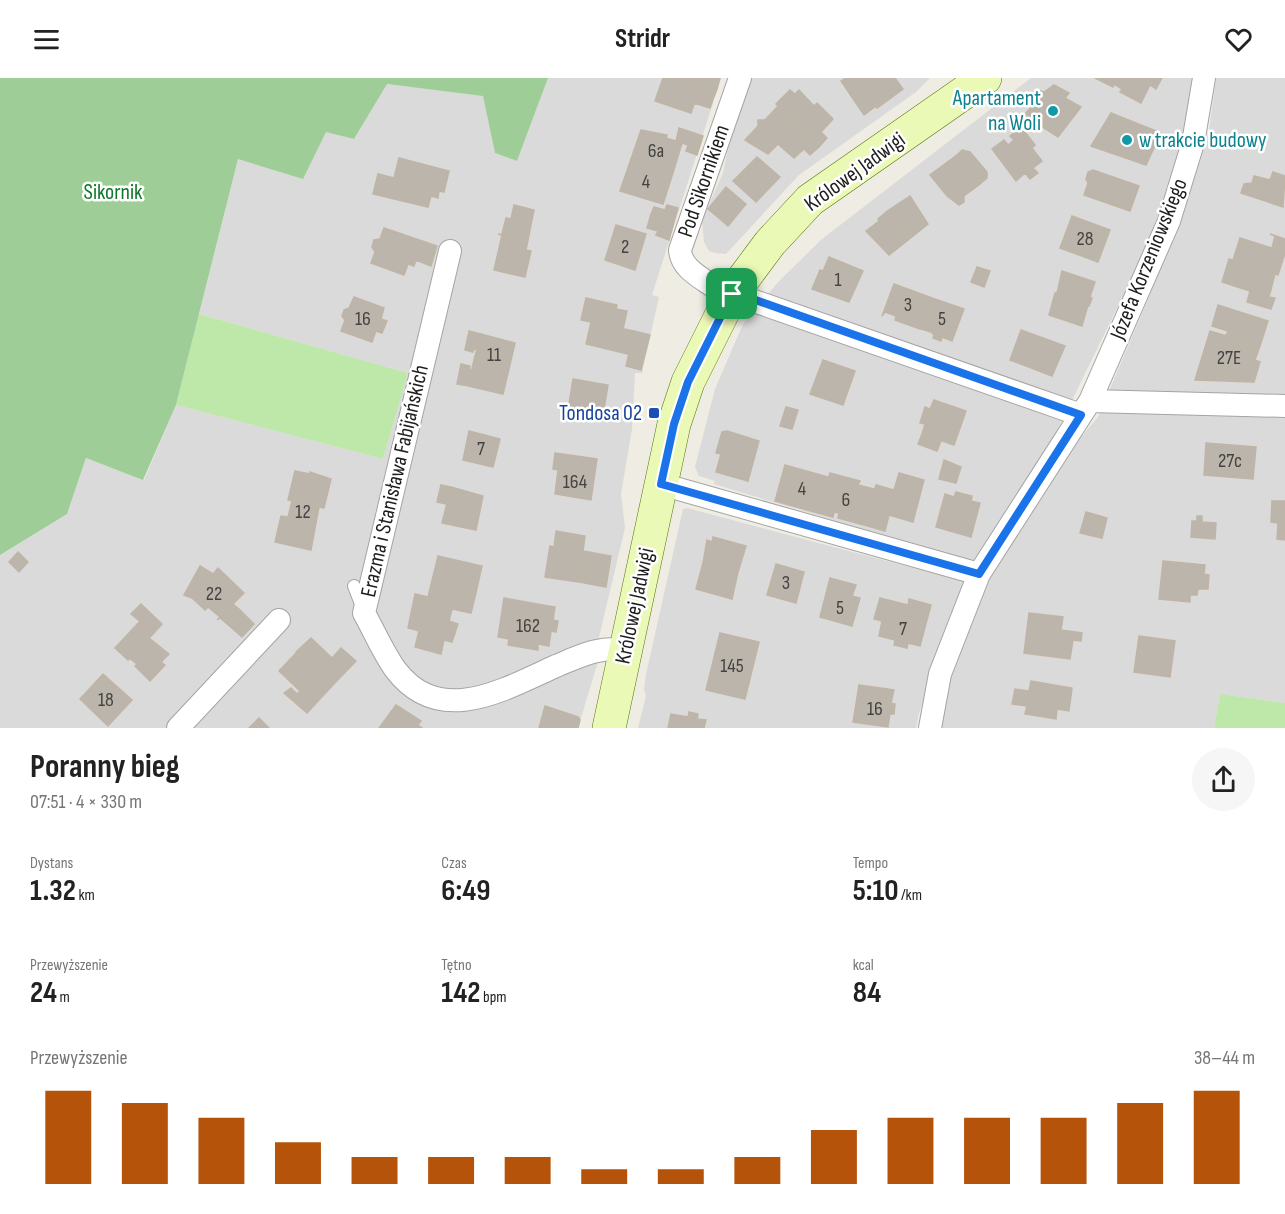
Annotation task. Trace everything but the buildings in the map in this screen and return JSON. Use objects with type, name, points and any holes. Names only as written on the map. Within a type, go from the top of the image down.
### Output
[{"type":"street","name":"Pod Sikornikiem","points":[[740,78],[680,250],[681,258],[691,271],[714,287],[732,294],[1086,408]]},
{"type":"street","name":"Królowej Jadwigi","points":[[609,728],[674,424],[688,382],[732,294],[770,243],[810,200],[986,78]]},
{"type":"street","name":"Józefa Korzeniowskiego","points":[[930,728],[940,674],[979,574],[1086,408],[1169,221],[1193,143],[1204,78]]},
{"type":"street","name":"Erazma i Stanisława Fabijańskich","points":[[450,251],[364,613],[395,669],[420,693],[437,702],[460,702],[480,698],[588,652],[609,647],[626,650]]},
{"type":"street","points":[[1086,408],[1285,406]]},
{"type":"street","points":[[661,484],[979,574]]},
{"type":"street","points":[[178,728],[279,620]]},
{"type":"lane","points":[[354,586],[364,613]]},
{"type":"shaded area","points":[[548,78],[721,78],[652,295],[659,297],[642,373],[635,373],[632,429],[621,494],[625,528],[599,637],[599,658],[578,728],[0,728],[0,555],[67,514],[86,458],[144,480],[176,405],[383,459],[408,373],[199,314],[238,159],[326,131],[354,139],[386,84],[483,95],[495,153],[517,161]]},
{"type":"shaded area","points":[[749,78],[930,78],[916,92],[799,175],[726,254],[716,253],[709,251],[704,242],[702,220],[723,173],[732,128]]},
{"type":"shaded area","points":[[1031,78],[1198,78],[1183,149],[1144,253],[1055,435],[976,564],[714,484],[715,481],[699,476],[695,467],[715,389],[743,324],[779,281],[822,239]]},
{"type":"shaded area","points":[[1216,78],[1285,78],[1285,703],[1220,694],[1214,728],[934,728],[979,592],[1056,466],[1098,417],[1149,297],[1198,167],[1209,131]]},
{"type":"shaded area","points":[[687,508],[966,582],[919,713],[916,728],[638,728],[646,696],[644,690],[646,674],[683,509]]},
{"type":"green space","name":"Sikornik","points":[[0,78],[548,78],[517,161],[495,153],[483,96],[387,84],[354,139],[326,132],[303,179],[238,159],[176,405],[143,480],[86,458],[67,514],[0,555]]},
{"type":"green space","points":[[199,314],[408,373],[383,459],[176,405]]},
{"type":"green space","points":[[1220,694],[1285,703],[1285,728],[1214,728]]},
{"type":"place","name":"Apartament na Woli","points":[[1053,111]]},
{"type":"place","name":"w trakcie budowy","points":[[1127,140]]},
{"type":"place","name":"Tondosa 02","points":[[654,413]]},
{"type":"route","points":[[732,294],[750,298],[1081,415],[979,574],[661,484],[674,424],[688,382],[732,294]]}]
